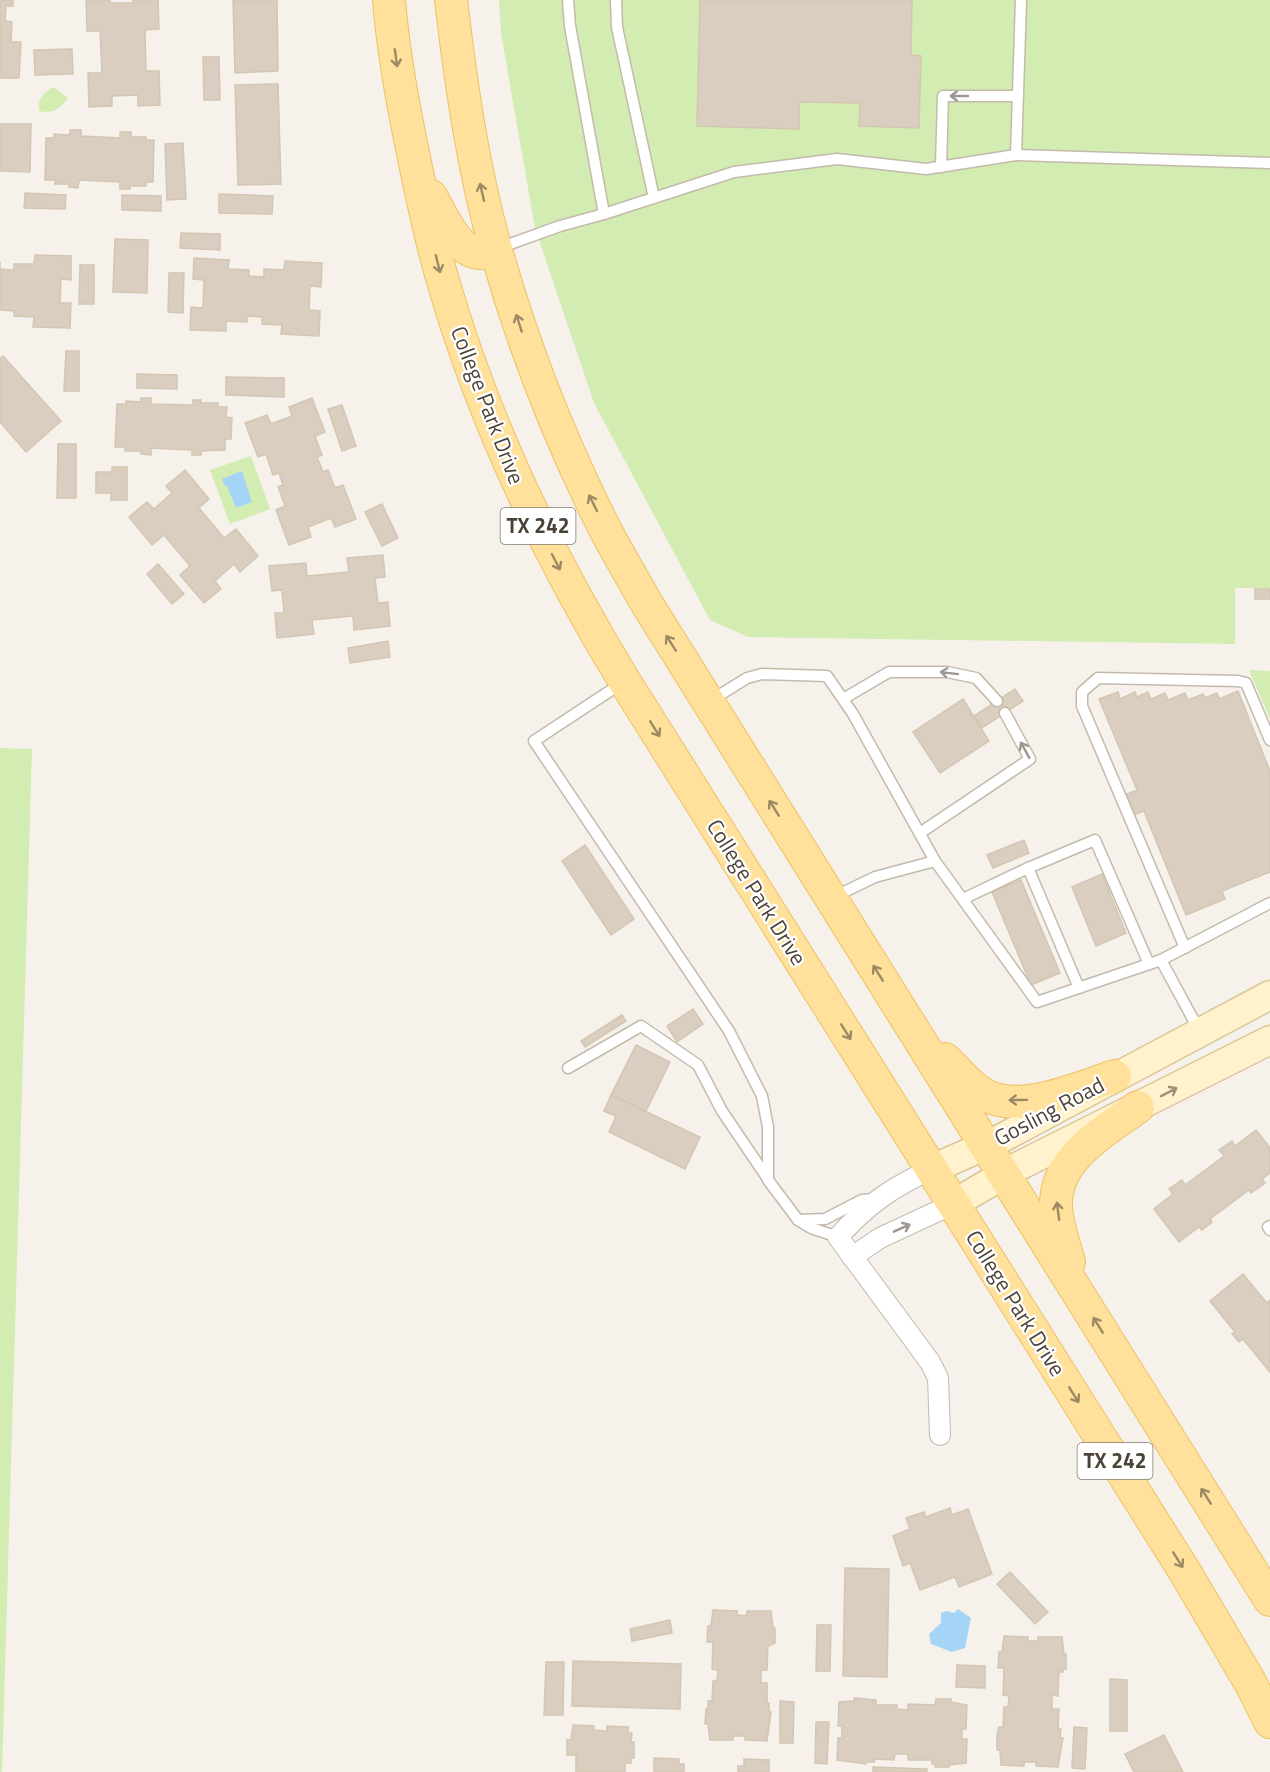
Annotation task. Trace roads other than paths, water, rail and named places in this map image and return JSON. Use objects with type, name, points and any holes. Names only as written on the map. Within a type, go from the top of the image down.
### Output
[{"type":"main road","name":"College Park Drive","points":[[389,0],[397,60],[423,207],[443,281],[485,406],[540,532],[593,630],[1185,1572],[1250,1682],[1270,1722]]},
{"type":"main road","name":"TX 242","points":[[451,0],[459,71],[477,168],[496,249],[541,387],[571,459],[605,530],[708,702],[1270,1599]]},
{"type":"main road","points":[[416,166],[441,214],[462,244],[472,251],[482,253],[496,249]]},
{"type":"main road","name":"Gosling Road","points":[[932,1169],[1009,1134],[1270,995]]},
{"type":"main road","points":[[909,1023],[977,1089],[993,1098],[1014,1101],[1040,1099],[1115,1076]]},
{"type":"main road","name":"Gosling Road","points":[[953,1204],[1004,1174],[1270,1040]]},
{"type":"main road","points":[[1076,1289],[1056,1208],[1057,1190],[1065,1170],[1079,1151],[1138,1107]]},
{"type":"street","name":"Gosling Road","points":[[837,1237],[878,1198],[932,1169]]},
{"type":"street","name":"Gosling Road","points":[[852,1257],[880,1238],[953,1204]]},
{"type":"street","points":[[837,1237],[930,1362],[938,1378],[940,1436]]},
{"type":"lane","points":[[568,0],[570,27],[604,214]]},
{"type":"lane","points":[[616,0],[617,27],[654,198]]},
{"type":"lane","points":[[1016,155],[1021,0]]},
{"type":"lane","points":[[942,166],[943,96],[1018,96]]},
{"type":"lane","points":[[496,249],[560,226],[734,172],[837,159],[926,169],[1016,155],[1270,163]]},
{"type":"lane","points":[[843,699],[889,672],[947,672],[976,678],[997,701]]},
{"type":"lane","points":[[708,702],[747,678],[762,674],[826,675],[843,699],[935,861],[1037,1002],[1161,960],[1270,903]]},
{"type":"lane","points":[[1185,948],[1082,706],[1082,692],[1098,678],[1238,681],[1246,684],[1270,740]]},
{"type":"lane","points":[[625,681],[534,741],[729,1030],[762,1096],[768,1127],[768,1180]]},
{"type":"lane","points":[[920,833],[1030,759],[1005,713]]},
{"type":"lane","points":[[963,899],[1095,840],[1149,964]]},
{"type":"lane","points":[[831,898],[875,877],[935,861]]},
{"type":"lane","points":[[1028,868],[1079,988]]},
{"type":"lane","points":[[1161,960],[1200,1032]]},
{"type":"lane","points":[[568,1068],[641,1026],[698,1065],[722,1111],[798,1220],[837,1237]]},
{"type":"lane","points":[[798,1220],[825,1218],[862,1200],[878,1198]]},
{"type":"water","points":[[242,471],[252,502],[236,508],[222,479]]},
{"type":"water","points":[[958,1609],[971,1618],[965,1648],[952,1652],[931,1644],[929,1634],[941,1623],[941,1613],[946,1611],[954,1613]]}]
